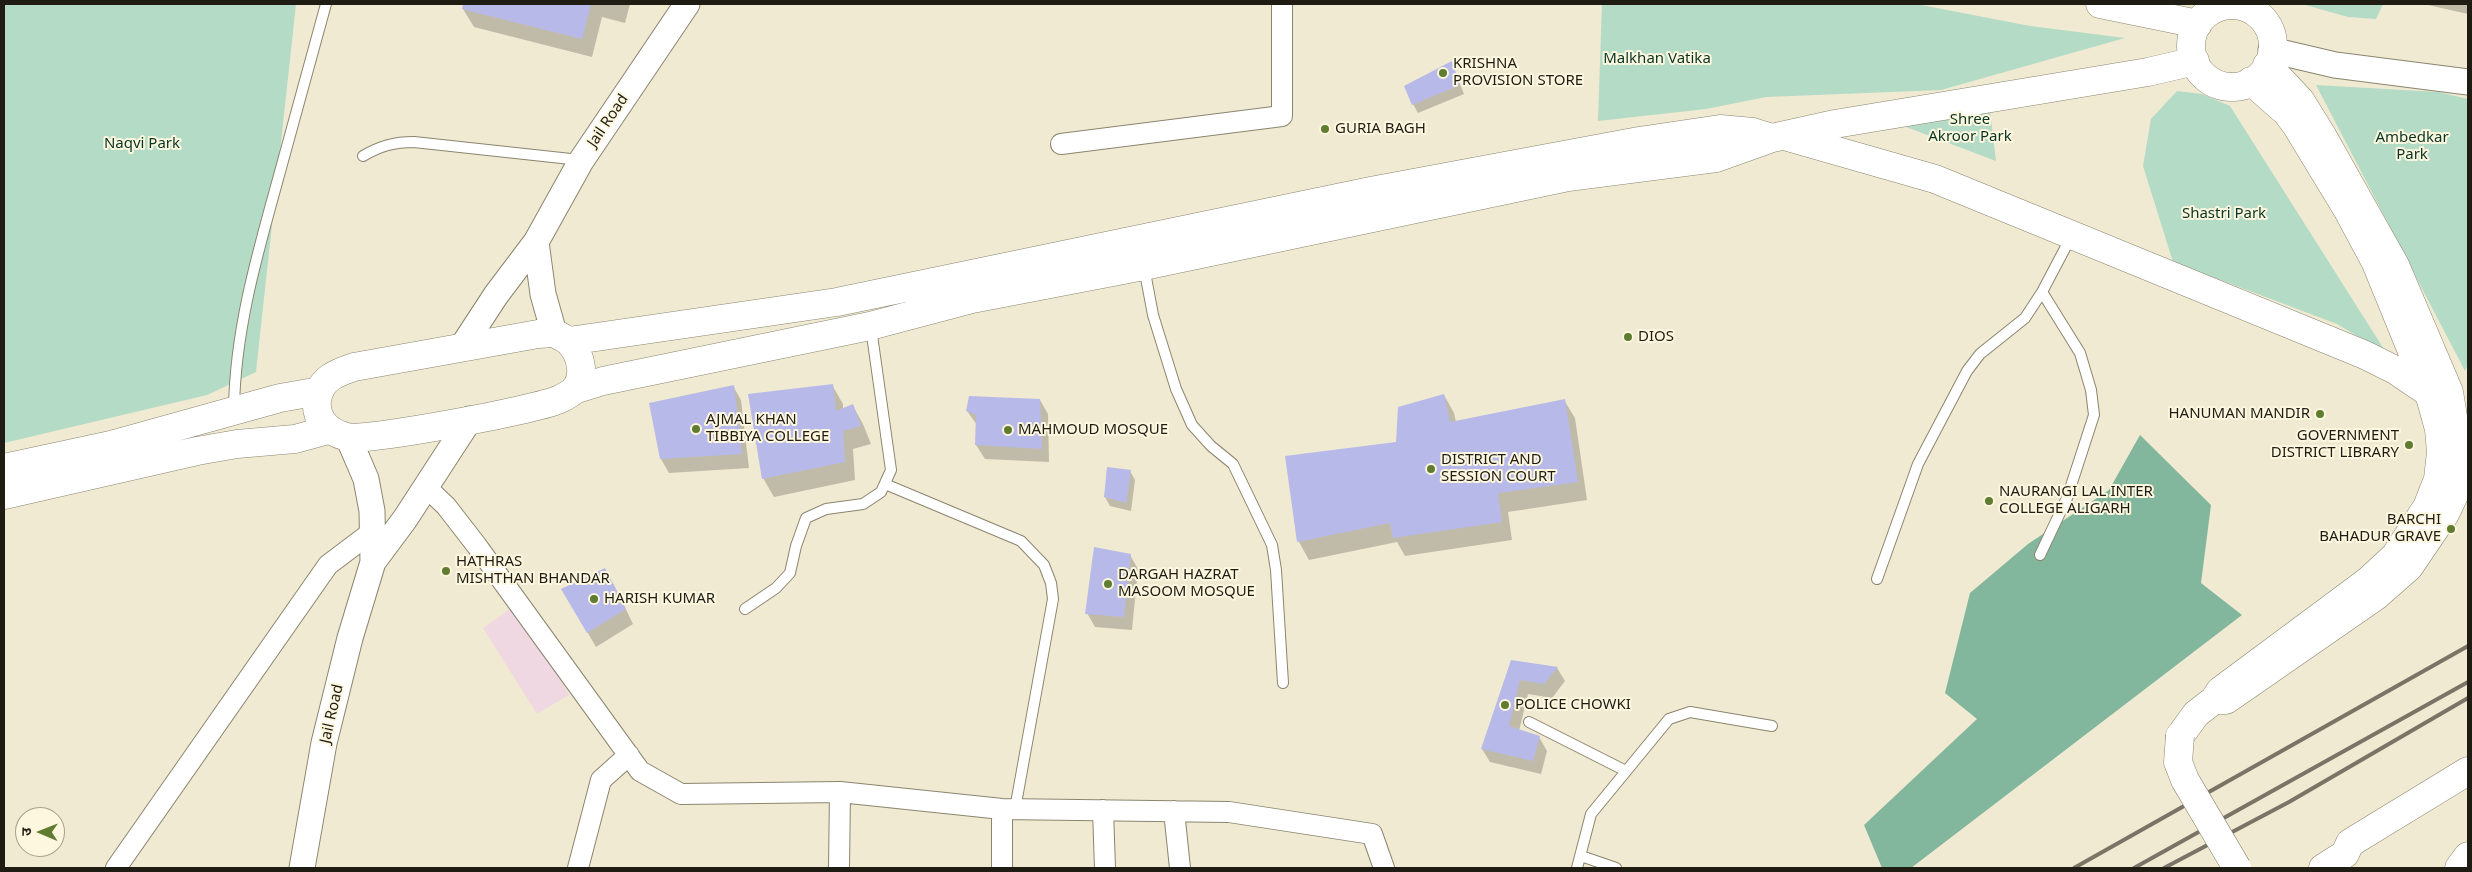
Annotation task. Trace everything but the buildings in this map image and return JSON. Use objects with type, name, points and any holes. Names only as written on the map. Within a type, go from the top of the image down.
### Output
[{"type":"main road","points":[[2100,4],[2209,11],[2246,7],[2263,20],[2272,39],[2263,66],[2239,88],[2217,86],[2200,73],[2191,54],[2193,32],[2209,11]]},
{"type":"main road","points":[[338,433],[317,414],[320,391],[323,383],[335,373],[354,367],[538,334],[562,337],[837,302],[1142,253],[1568,177],[1716,158],[1779,137],[1835,124],[2148,72],[2195,62]]},
{"type":"main road","points":[[2237,868],[2185,780],[2178,762],[2180,736],[2196,714],[2214,700],[2220,691],[2368,581],[2395,556],[2427,507],[2438,479],[2441,452],[2439,429],[2429,392],[2376,263],[2346,209],[2287,113],[2263,66]]},
{"type":"main road","points":[[2214,700],[2226,700],[2383,590],[2409,567],[2426,544],[2462,482],[2449,392],[2395,265],[2300,100],[2263,66]]},
{"type":"main road","points":[[1779,137],[1935,179],[2365,355],[2395,370],[2429,392]]},
{"type":"main road","points":[[4,495],[197,451],[237,444],[338,433],[378,436],[540,405],[560,399],[574,390],[603,381],[870,326],[1142,253]]},
{"type":"main road","points":[[562,337],[579,356],[581,374],[574,390]]},
{"type":"main road","points":[[4,468],[111,445],[280,398],[320,391]]},
{"type":"main road","points":[[2334,861],[2350,843],[2468,771]]},
{"type":"main road","points":[[2334,861],[2357,857],[2468,791]]},
{"type":"main road","points":[[2459,868],[2468,856]]},
{"type":"street","name":"Jail Road","points":[[462,348],[496,296],[536,242],[581,160],[687,4]]},
{"type":"street","points":[[1061,144],[1282,116],[1282,4]]},
{"type":"street","points":[[2263,66],[2335,65],[2468,82]]},
{"type":"street","points":[[536,242],[543,294],[562,337]]},
{"type":"street","name":"Jail Road","points":[[373,562],[426,487],[470,419]]},
{"type":"street","name":"Jail Road","points":[[302,868],[324,743],[350,638],[373,562],[372,512],[366,479],[338,433]]},
{"type":"street","points":[[426,487],[446,506],[477,546],[640,771],[681,794],[840,792],[1008,809],[1229,812],[1372,834],[1384,868]]},
{"type":"street","points":[[116,868],[328,565],[373,531]]},
{"type":"street","points":[[578,868],[601,780],[629,755]]},
{"type":"street","points":[[839,868],[840,792]]},
{"type":"street","points":[[1002,868],[1008,809]]},
{"type":"street","points":[[1103,810],[1105,868]]},
{"type":"street","points":[[1174,811],[1180,868]]},
{"type":"lane","points":[[234,411],[233,383],[242,320],[326,4]]},
{"type":"lane","points":[[363,156],[378,147],[395,142],[414,142],[581,160]]},
{"type":"lane","points":[[1878,579],[1918,464],[1967,371],[1980,354],[2025,318],[2042,292],[2072,234]]},
{"type":"lane","points":[[1142,253],[1153,315],[1176,389],[1192,425],[1211,446],[1233,464],[1272,545],[1276,570],[1283,683]]},
{"type":"lane","points":[[2040,555],[2067,498],[2094,415],[2091,390],[2080,353],[2042,292]]},
{"type":"lane","points":[[745,609],[776,588],[790,573],[796,546],[806,518],[826,509],[863,504],[881,492],[885,484],[890,470],[870,326]]},
{"type":"lane","points":[[885,484],[1021,541],[1044,565],[1051,583],[1053,598],[1008,809]]},
{"type":"lane","points":[[1577,868],[1591,814],[1669,719],[1690,712],[1772,726]]},
{"type":"lane","points":[[1529,722],[1626,771]]},
{"type":"lane","points":[[1581,856],[1616,868]]},
{"type":"shaded area","points":[[517,604],[569,695],[537,714],[483,628]]},
{"type":"green space","name":"Naqvi Park","points":[[4,4],[296,4],[256,372],[207,395],[4,443]]},
{"type":"green space","name":"Malkhan Vatika","points":[[1602,4],[1916,4],[2030,26],[2125,38],[1941,90],[1766,97],[1706,109],[1598,121]]},
{"type":"green space","points":[[2302,4],[2383,4],[2376,19],[2348,17]]},
{"type":"green space","name":"Ambedkar Park","points":[[2316,85],[2438,92],[2468,99],[2468,364],[2465,371]]},
{"type":"green space","name":"Shastri Park","points":[[2177,91],[2202,94],[2230,106],[2387,354],[2337,324],[2173,262],[2143,166],[2151,119]]},
{"type":"green space","name":"Shree Akroor Park","points":[[1989,102],[1996,161],[1901,125]]},
{"type":"green space","points":[[2140,435],[2211,505],[2201,583],[2242,615],[1911,868],[1882,868],[1864,825],[1977,719],[1945,693],[1970,593],[2028,544],[2109,490]]},
{"type":"railway","points":[[2074,868],[2468,646]]},
{"type":"railway","points":[[2134,868],[2468,682]]},
{"type":"railway","points":[[2164,868],[2289,802],[2468,698]]},
{"type":"place","name":"KRISHNA PROVISION STORE","points":[[1443,73]]},
{"type":"place","name":"GURIA BAGH","points":[[1325,129]]},
{"type":"place","name":"DIOS","points":[[1628,337]]},
{"type":"place","name":"HANUMAN MANDIR","points":[[2320,414]]},
{"type":"place","name":"AJMAL KHAN TIBBIYA COLLEGE","points":[[696,429]]},
{"type":"place","name":"MAHMOUD MOSQUE","points":[[1008,430]]},
{"type":"place","name":"GOVERNMENT DISTRICT LIBRARY","points":[[2409,445]]},
{"type":"place","name":"DISTRICT AND SESSION COURT","points":[[1431,469]]},
{"type":"place","name":"NAURANGI LAL INTER COLLEGE ALIGARH","points":[[1989,501]]},
{"type":"place","name":"BARCHI BAHADUR GRAVE","points":[[2451,529]]},
{"type":"place","name":"HATHRAS MISHTHAN BHANDAR","points":[[446,571]]},
{"type":"place","name":"DARGAH HAZRAT MASOOM MOSQUE","points":[[1108,584]]},
{"type":"place","name":"HARISH KUMAR","points":[[594,599]]},
{"type":"place","name":"POLICE CHOWKI","points":[[1505,705]]}]
